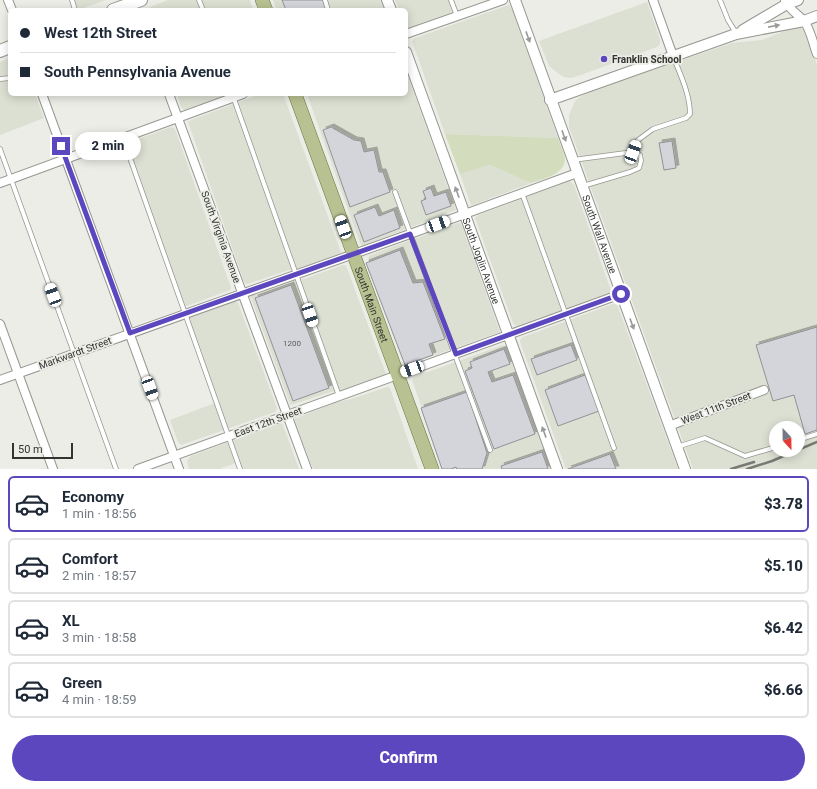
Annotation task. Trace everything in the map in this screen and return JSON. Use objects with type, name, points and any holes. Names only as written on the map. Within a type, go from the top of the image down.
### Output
[{"type":"main road","points":[[120,8],[137,3]]},
{"type":"main road","name":"South Main Street","points":[[296,96],[398,375],[430,468]]},
{"type":"street","points":[[408,33],[503,0]]},
{"type":"street","name":"South Wall Avenue","points":[[515,0],[685,469]]},
{"type":"street","points":[[652,0],[673,56]]},
{"type":"street","points":[[736,34],[786,2],[798,0]]},
{"type":"street","points":[[786,2],[804,21],[817,54]]},
{"type":"street","points":[[550,100],[736,34],[804,21],[817,16]]},
{"type":"street","name":"South Joplin Avenue","points":[[408,57],[557,469]]},
{"type":"street","points":[[43,96],[179,469]]},
{"type":"street","name":"South Virginia Avenue","points":[[170,96],[307,469]]},
{"type":"street","points":[[0,183],[178,118],[233,96]]},
{"type":"street","name":"Markwardt Street","points":[[0,380],[577,173]]},
{"type":"street","name":"East 12th Street","points":[[138,469],[621,294]]},
{"type":"street","points":[[0,324],[53,469]]},
{"type":"street","name":"West 11th Street","points":[[669,426],[764,390]]},
{"type":"lane","points":[[451,0],[457,16]]},
{"type":"lane","points":[[720,0],[728,20],[736,34]]},
{"type":"lane","points":[[633,152],[638,140],[653,129],[686,118],[690,114],[690,107],[684,84],[673,56]]},
{"type":"lane","points":[[233,96],[339,396]]},
{"type":"lane","points":[[123,138],[240,469]]},
{"type":"lane","points":[[0,149],[116,469]]},
{"type":"lane","points":[[572,160],[633,152],[640,155],[641,161],[639,168],[582,187]]},
{"type":"lane","points":[[395,192],[456,354],[490,450]]},
{"type":"lane","points":[[522,193],[614,448]]},
{"type":"lane","points":[[805,438],[817,434]]},
{"type":"lane","points":[[677,447],[705,438],[745,456],[769,449]]},
{"type":"shaded area","points":[[69,0],[106,0],[84,8],[72,8]]},
{"type":"shaded area","points":[[168,0],[250,0],[252,8],[149,8]]},
{"type":"shaded area","points":[[273,0],[380,0],[383,8],[276,8]]},
{"type":"shaded area","points":[[395,0],[454,0],[458,10],[408,28],[408,8],[398,8]]},
{"type":"shaded area","points":[[647,2],[660,39],[660,44],[657,47],[571,78],[564,77],[549,66],[539,41]]},
{"type":"shaded area","points":[[509,5],[512,9],[558,138],[445,134],[412,41],[415,38]]},
{"type":"shaded area","points":[[795,27],[800,27],[805,31],[817,65],[817,469],[693,469],[569,127],[569,116],[573,105],[576,100],[590,91],[732,43],[762,40]]},
{"type":"shaded area","points":[[8,59],[8,96],[36,96],[44,118],[0,135],[0,62]]},
{"type":"shaded area","points":[[408,77],[456,210],[362,246],[308,96],[408,96]]},
{"type":"shaded area","points":[[178,96],[223,96],[184,110],[181,107]]},
{"type":"shaded area","points":[[255,96],[284,96],[341,252],[337,255],[301,268],[289,270],[247,284],[244,282],[188,122]]},
{"type":"shaded area","points":[[171,127],[175,129],[231,288],[230,290],[181,308],[122,145]]},
{"type":"shaded area","points":[[490,165],[531,183],[471,205],[460,174]]},
{"type":"shaded area","points":[[570,181],[574,185],[611,291],[516,326],[513,323],[475,218],[478,215]]},
{"type":"shaded area","points":[[458,223],[462,226],[500,332],[407,365],[368,258],[370,255]]},
{"type":"shaded area","points":[[343,265],[347,268],[386,374],[384,377],[353,388],[331,392],[291,405],[251,296],[293,280],[304,279]]},
{"type":"shaded area","points":[[235,301],[238,303],[277,408],[275,412],[181,445],[178,442],[170,420],[215,403],[185,320]]},
{"type":"shaded area","points":[[613,304],[618,307],[678,469],[566,469],[520,340],[523,337]]},
{"type":"shaded area","points":[[503,345],[506,347],[551,469],[444,469],[412,380],[414,377]]},
{"type":"shaded area","points":[[387,387],[390,388],[418,469],[313,469],[294,419],[335,403]]},
{"type":"shaded area","points":[[281,423],[299,469],[242,469],[239,462],[219,469],[189,469],[187,461],[191,456]]},
{"type":"green space","points":[[445,134],[558,138],[565,159],[564,164],[557,173],[552,176],[531,183],[490,165],[460,174]]},
{"type":"building","points":[[282,0],[323,0],[325,8],[285,8]]},
{"type":"building","points":[[331,127],[354,140],[361,141],[364,152],[374,150],[379,172],[383,172],[390,192],[350,207],[323,130]]},
{"type":"building","points":[[672,141],[676,168],[664,170],[659,143]]},
{"type":"building","points":[[431,188],[434,196],[446,192],[451,206],[426,215],[421,201],[426,199],[423,191]]},
{"type":"building","points":[[375,207],[379,216],[394,210],[400,228],[364,242],[354,215]]},
{"type":"building","points":[[400,250],[413,283],[423,282],[445,339],[429,344],[433,355],[405,365],[366,263]]},
{"type":"building","points":[[291,285],[329,388],[293,401],[255,298]]},
{"type":"building","points":[[817,327],[817,430],[805,434],[805,421],[801,421],[794,395],[773,401],[756,345]]},
{"type":"building","points":[[571,345],[577,360],[537,375],[531,359]]},
{"type":"building","points":[[504,349],[510,364],[488,372],[492,382],[513,375],[535,434],[494,449],[465,371],[472,368],[470,362]]},
{"type":"building","points":[[585,375],[599,411],[558,426],[545,390]]},
{"type":"building","points":[[467,392],[487,453],[482,469],[457,469],[456,467],[451,469],[442,469],[421,408]]},
{"type":"building","points":[[542,452],[548,469],[502,469],[501,466]]},
{"type":"building","points":[[610,454],[616,469],[568,469]]},
{"type":"railway","points":[[747,469],[772,461],[817,442]]},
{"type":"railway","points":[[731,469],[754,462]]},
{"type":"place","name":"Franklin School","points":[[604,59]]},
{"type":"route","points":[[61,146],[130,333],[410,234],[456,354],[621,294]]}]
